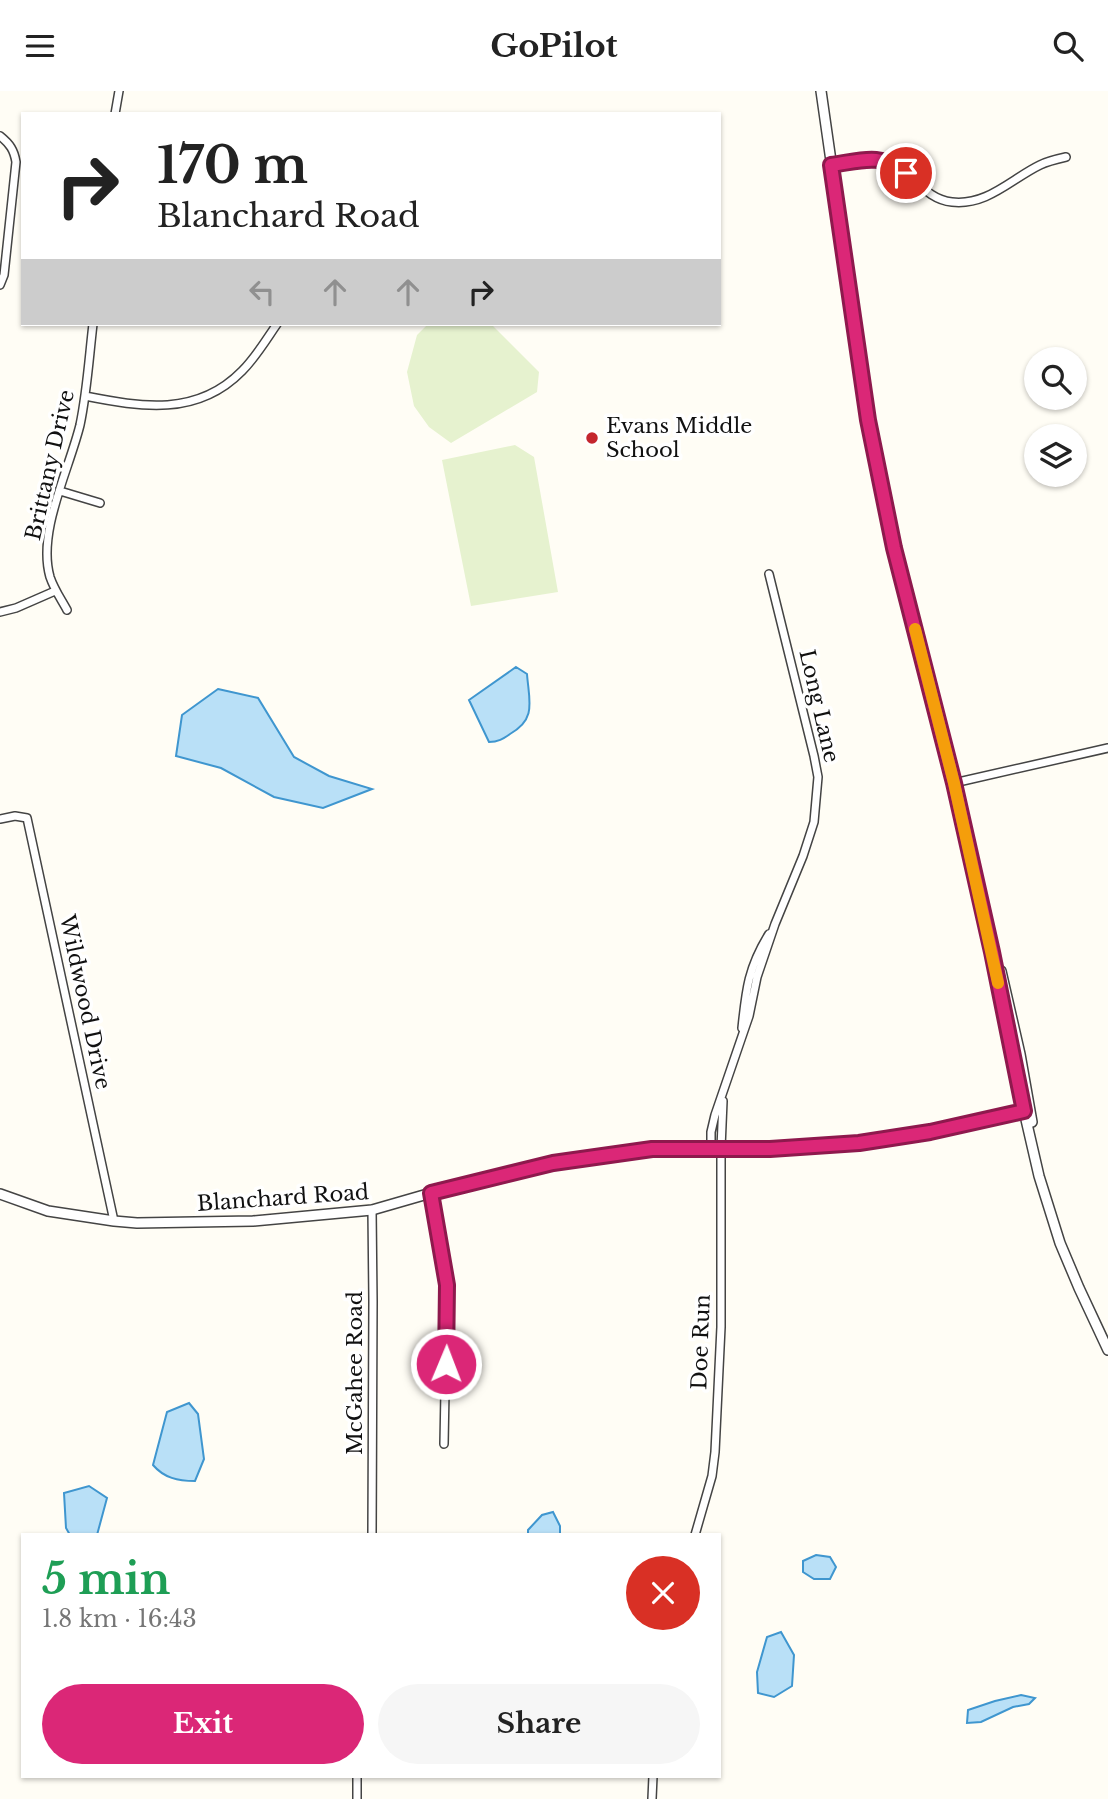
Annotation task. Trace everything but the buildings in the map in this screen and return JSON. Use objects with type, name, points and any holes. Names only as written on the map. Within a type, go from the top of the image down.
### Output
[{"type":"street","points":[[115,112],[119,91]]},
{"type":"street","points":[[821,91],[868,420],[894,548],[954,783],[1039,1176],[1060,1243],[1108,1350]]},
{"type":"street","points":[[0,137],[11,145],[16,162],[4,275],[0,285]]},
{"type":"street","points":[[831,165],[865,159],[886,161],[938,199],[968,202],[988,196],[1042,163],[1066,157]]},
{"type":"street","name":"Brittany Drive","points":[[67,610],[55,591],[47,562],[47,546],[51,522],[80,426],[93,326]]},
{"type":"street","points":[[85,395],[148,406],[191,401],[211,394],[242,372],[276,326]]},
{"type":"street","points":[[60,491],[100,503]]},
{"type":"street","name":"Long Lane","points":[[716,1148],[724,1091],[740,1043],[748,977],[775,924],[814,822],[818,777],[769,574]]},
{"type":"street","points":[[0,612],[55,591]]},
{"type":"street","points":[[954,783],[1108,748]]},
{"type":"street","name":"Wildwood Drive","points":[[0,819],[15,816],[27,818],[114,1221]]},
{"type":"street","points":[[992,952],[1003,974],[1010,1005],[1034,1131],[1039,1176]]},
{"type":"street","name":"Blanchard Road","points":[[0,1194],[48,1211],[114,1221],[253,1221],[372,1210],[553,1163],[652,1149],[770,1149],[859,1143],[930,1132],[1024,1111]]},
{"type":"street","name":"Doe Run","points":[[696,1533],[715,1452],[721,1327],[716,1148]]},
{"type":"street","points":[[431,1193],[447,1285],[444,1444]]},
{"type":"street","name":"McGahee Road","points":[[372,1210],[372,1533]]},
{"type":"street","points":[[357,1778],[357,1799]]},
{"type":"street","points":[[652,1799],[653,1778]]},
{"type":"green space","points":[[426,326],[493,326],[539,372],[537,392],[451,443],[429,427],[414,406],[407,372],[417,335]]},
{"type":"green space","points":[[515,445],[534,457],[558,592],[471,606],[442,460]]},
{"type":"water","points":[[516,667],[527,674],[530,701],[528,716],[519,728],[500,740],[489,742],[469,700]]},
{"type":"water","points":[[218,689],[258,698],[294,757],[329,776],[372,789],[323,808],[274,797],[221,768],[176,756],[182,715]]},
{"type":"water","points":[[189,1403],[198,1414],[204,1459],[195,1481],[172,1478],[153,1465],[167,1412]]},
{"type":"water","points":[[89,1486],[107,1498],[98,1533],[69,1533],[66,1528],[64,1493]]},
{"type":"water","points":[[553,1512],[560,1526],[560,1533],[528,1533],[542,1515]]},
{"type":"water","points":[[816,1555],[830,1557],[836,1567],[830,1579],[814,1579],[803,1572],[803,1561]]},
{"type":"water","points":[[781,1632],[794,1655],[792,1686],[774,1697],[758,1693],[757,1672],[767,1637]]},
{"type":"water","points":[[1021,1695],[1035,1698],[1029,1704],[1013,1707],[981,1722],[967,1723],[968,1710]]},
{"type":"slow traffic","points":[[915,629],[954,783],[998,983]]},
{"type":"place","name":"Evans Middle School","points":[[592,438]]},
{"type":"route","points":[[446,1364],[447,1285],[431,1193],[553,1163],[652,1149],[770,1149],[859,1143],[930,1132],[1024,1111],[954,783],[894,548],[868,420],[831,165],[875,159],[895,165],[906,173]]}]
